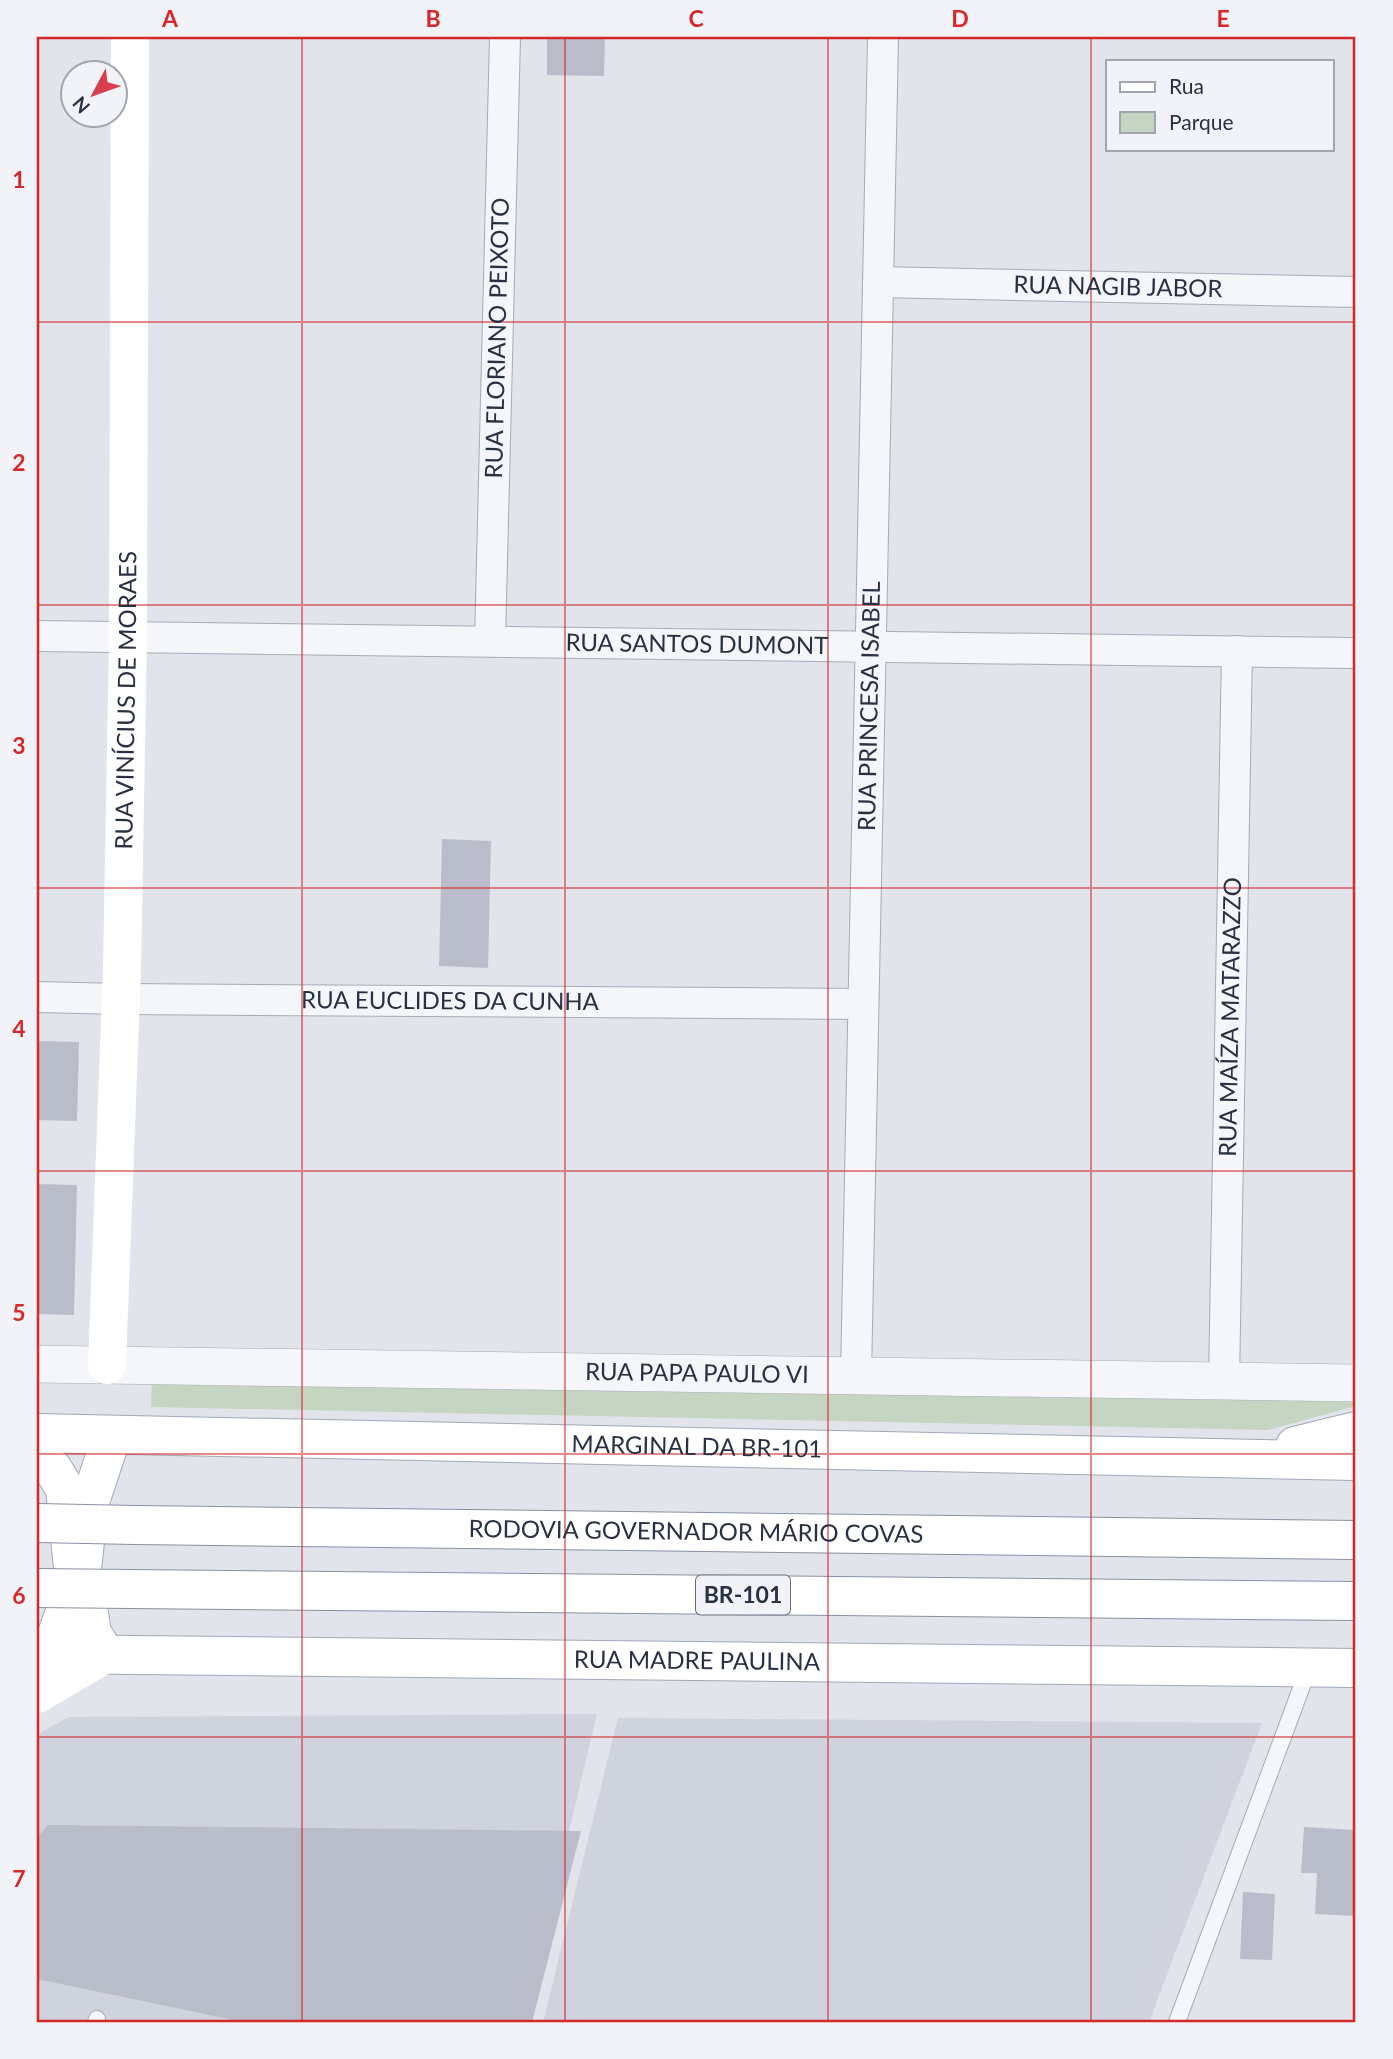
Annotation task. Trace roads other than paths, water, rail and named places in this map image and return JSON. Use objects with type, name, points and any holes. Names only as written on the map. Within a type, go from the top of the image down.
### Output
[{"type":"main road","name":"RUA VINÍCIUS DE MORAES","points":[[107,1365],[121,999],[128,638],[130,37]]},
{"type":"main road","points":[[1235,1460],[1356,1432]]},
{"type":"main road","name":"MARGINAL DA BR-101","points":[[37,1433],[1356,1461]]},
{"type":"main road","points":[[37,1694],[105,1654],[92,1633],[82,1569],[89,1504],[112,1435]]},
{"type":"main road","points":[[37,1454],[53,1469],[65,1489],[73,1567],[67,1607],[55,1639],[41,1654]]},
{"type":"main road","name":"RODOVIA GOVERNADOR MÁRIO COVAS","points":[[37,1523],[1356,1540]]},
{"type":"main road","name":"BR-101","points":[[37,1588],[1356,1601]]},
{"type":"main road","name":"RUA MADRE PAULINA","points":[[41,1654],[1356,1668]]},
{"type":"street","name":"RUA FLORIANO PEIXOTO","points":[[490,641],[505,37]]},
{"type":"street","name":"RUA PRINCESA ISABEL","points":[[856,1376],[883,37]]},
{"type":"street","name":"RUA NAGIB JABOR","points":[[878,282],[1356,292]]},
{"type":"street","name":"RUA SANTOS DUMONT","points":[[37,636],[1356,653]]},
{"type":"street","name":"RUA MAÍZA MATARAZZO","points":[[1224,1381],[1237,651]]},
{"type":"street","name":"RUA EUCLIDES DA CUNHA","points":[[37,997],[863,1004]]},
{"type":"street","name":"RUA PAPA PAULO VI","points":[[37,1364],[1356,1383]]},
{"type":"lane","points":[[1177,2022],[1309,1667]]}]
